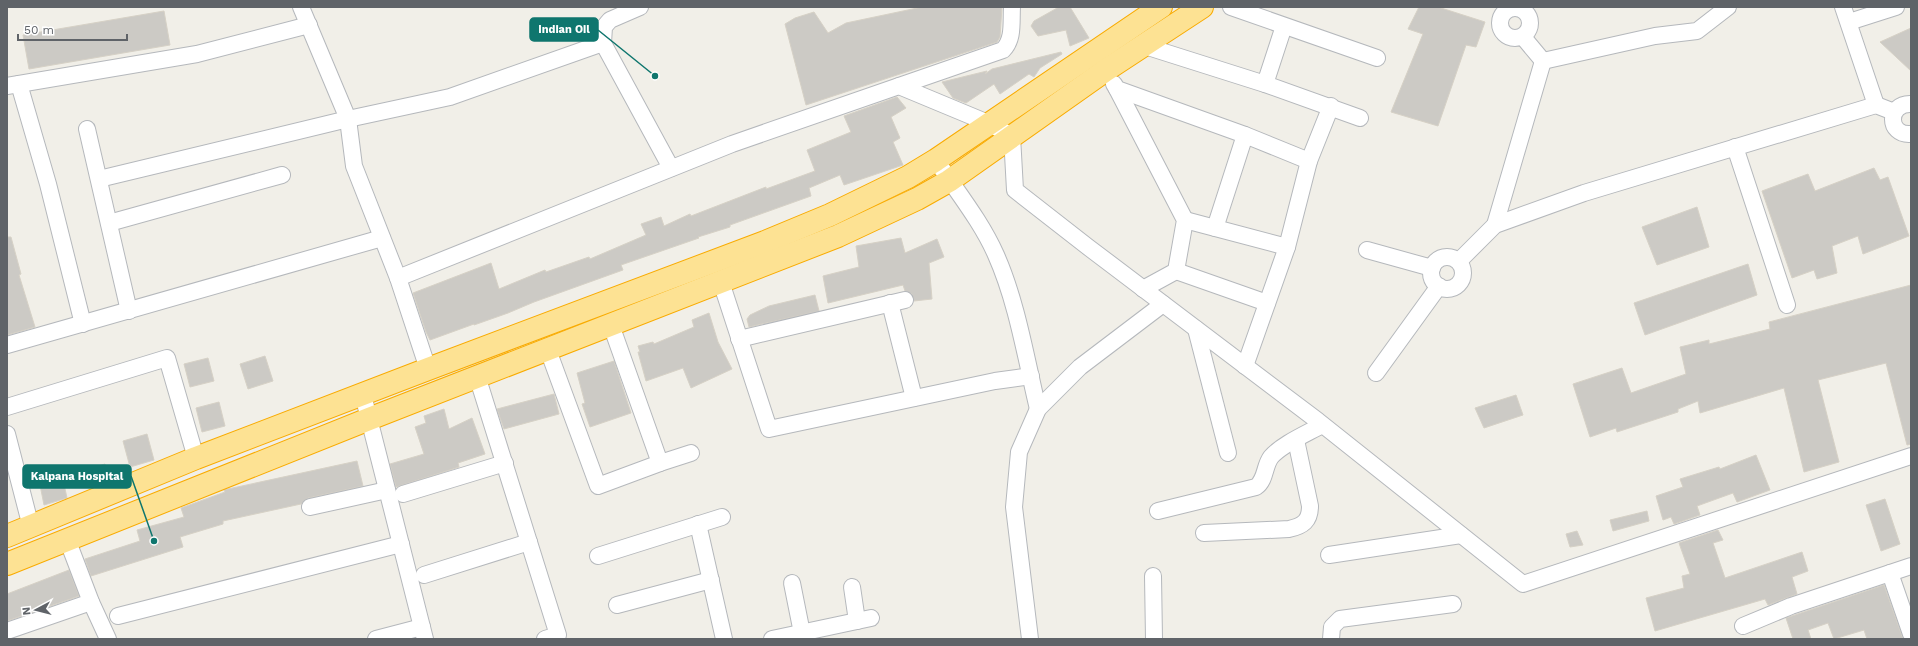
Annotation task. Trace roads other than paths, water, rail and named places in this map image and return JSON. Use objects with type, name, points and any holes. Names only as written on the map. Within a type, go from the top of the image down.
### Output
[{"type":"highway","points":[[7,536],[196,458],[765,242],[830,215],[908,177],[936,160],[988,123],[1161,7]]},
{"type":"highway","points":[[7,564],[477,376],[548,350],[838,236],[917,199],[949,181],[1106,70],[1146,46],[1202,7]]},
{"type":"street","points":[[301,7],[348,119],[354,166],[398,278],[428,369]]},
{"type":"street","points":[[640,7],[610,20],[604,26],[603,43],[671,168]]},
{"type":"street","points":[[398,278],[732,144],[1003,50],[1009,44],[1011,36],[1012,7]]},
{"type":"street","points":[[1231,7],[1377,58]]},
{"type":"street","points":[[1543,61],[1655,36],[1698,31],[1728,7]]},
{"type":"street","points":[[1843,7],[1876,105]]},
{"type":"street","points":[[1849,22],[1896,7]]},
{"type":"street","points":[[1512,8],[1523,10],[1527,14],[1530,24],[1529,29],[1522,37],[1512,38],[1504,34],[1500,26],[1498,12],[1512,8]]},
{"type":"street","points":[[83,324],[48,184],[13,85],[197,54],[309,25]]},
{"type":"street","points":[[1265,84],[1284,26]]},
{"type":"street","points":[[1522,37],[1543,61]]},
{"type":"street","points":[[99,179],[348,119],[450,97],[603,43]]},
{"type":"street","points":[[1146,46],[1331,106],[1360,118]]},
{"type":"street","points":[[1495,225],[1543,61]]},
{"type":"street","points":[[1106,70],[1117,88],[1185,220],[1176,271]]},
{"type":"street","points":[[899,86],[988,123],[1012,136],[1015,190],[1322,425],[1523,584],[1911,456]]},
{"type":"street","points":[[1117,88],[1245,135],[1309,161]]},
{"type":"street","points":[[1911,104],[1901,105],[1894,112],[1893,122],[1902,133],[1911,134]]},
{"type":"street","points":[[1459,261],[1495,225],[1584,193],[1735,146],[1876,105],[1894,112]]},
{"type":"street","points":[[1245,366],[1287,247],[1309,161],[1331,106]]},
{"type":"street","points":[[87,129],[129,311]]},
{"type":"street","points":[[1215,228],[1245,135]]},
{"type":"street","points":[[1735,146],[1787,305]]},
{"type":"street","points":[[936,160],[949,181],[976,218],[997,256],[1012,300],[1038,409]]},
{"type":"street","points":[[109,223],[282,175]]},
{"type":"street","points":[[1185,220],[1287,247]]},
{"type":"street","points":[[7,345],[382,238]]},
{"type":"street","points":[[1368,250],[1432,268]]},
{"type":"street","points":[[1449,256],[1459,261],[1464,271],[1458,285],[1449,289],[1439,286],[1433,279],[1432,268],[1438,259],[1449,256]]},
{"type":"street","points":[[1143,289],[1176,271],[1267,303]]},
{"type":"street","points":[[721,282],[769,429],[995,381],[1030,376]]},
{"type":"street","points":[[1376,373],[1439,286]]},
{"type":"street","points":[[739,339],[898,302],[914,398]]},
{"type":"street","points":[[1030,639],[1014,507],[1019,452],[1038,409],[1080,367],[1163,304]]},
{"type":"street","points":[[611,325],[660,462]]},
{"type":"street","points":[[1196,329],[1228,453]]},
{"type":"street","points":[[548,350],[598,486],[660,462],[691,453]]},
{"type":"street","points":[[7,407],[167,358],[196,458]]},
{"type":"street","points":[[477,376],[558,635],[545,639]]},
{"type":"street","points":[[363,395],[424,633],[376,639]]},
{"type":"street","points":[[1158,511],[1256,487],[1260,484],[1270,458],[1277,451],[1322,425]]},
{"type":"street","points":[[7,434],[31,527]]},
{"type":"street","points":[[1204,532],[1289,529],[1306,523],[1310,515],[1310,506],[1296,440]]},
{"type":"street","points":[[403,494],[505,463]]},
{"type":"street","points":[[310,507],[387,490]]},
{"type":"street","points":[[598,556],[722,517]]},
{"type":"street","points":[[698,524],[724,639]]},
{"type":"street","points":[[1329,555],[1461,535]]},
{"type":"street","points":[[67,539],[91,602],[108,639]]},
{"type":"street","points":[[424,575],[529,542]]},
{"type":"street","points":[[118,616],[401,544]]},
{"type":"street","points":[[1743,626],[1791,606],[1911,566]]},
{"type":"street","points":[[1890,573],[1911,634]]},
{"type":"street","points":[[1153,576],[1154,639]]},
{"type":"street","points":[[618,605],[711,580]]},
{"type":"street","points":[[792,583],[802,632]]},
{"type":"street","points":[[772,639],[864,619],[852,587]]},
{"type":"street","points":[[7,631],[91,602]]},
{"type":"street","points":[[1331,639],[1332,626],[1340,619],[1453,604]]},
{"type":"place","name":"Indian Oil","points":[[655,76]]},
{"type":"place","name":"Kalpana Hospital","points":[[154,541]]}]
